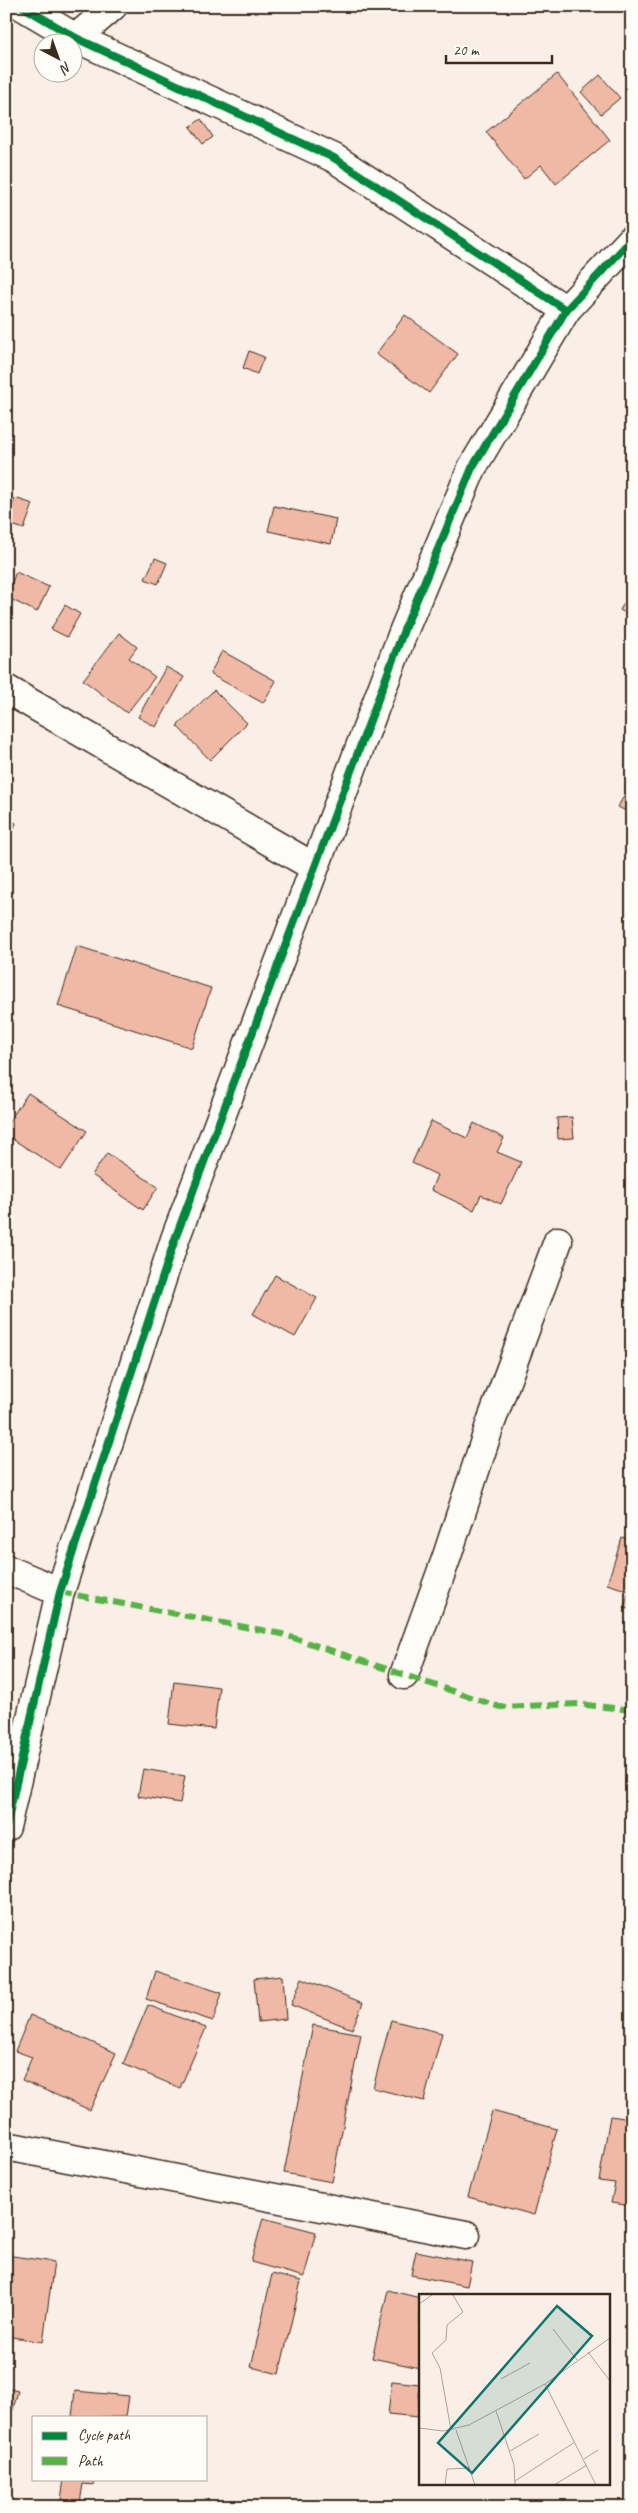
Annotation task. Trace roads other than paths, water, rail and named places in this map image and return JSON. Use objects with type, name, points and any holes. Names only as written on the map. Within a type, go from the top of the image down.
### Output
[{"type":"street","points":[[22,6],[66,32]]},
{"type":"street","points":[[82,33],[113,6]]},
{"type":"street","points":[[82,41],[334,158],[566,310]]},
{"type":"street","points":[[6,1826],[60,1592],[175,1239],[404,630],[472,468],[566,310],[627,253]]},
{"type":"street","points":[[6,689],[314,867]]},
{"type":"street","points":[[404,1675],[446,1559],[491,1422],[558,1240]]},
{"type":"street","points":[[6,1569],[60,1592]]},
{"type":"street","points":[[6,2146],[466,2235]]}]
